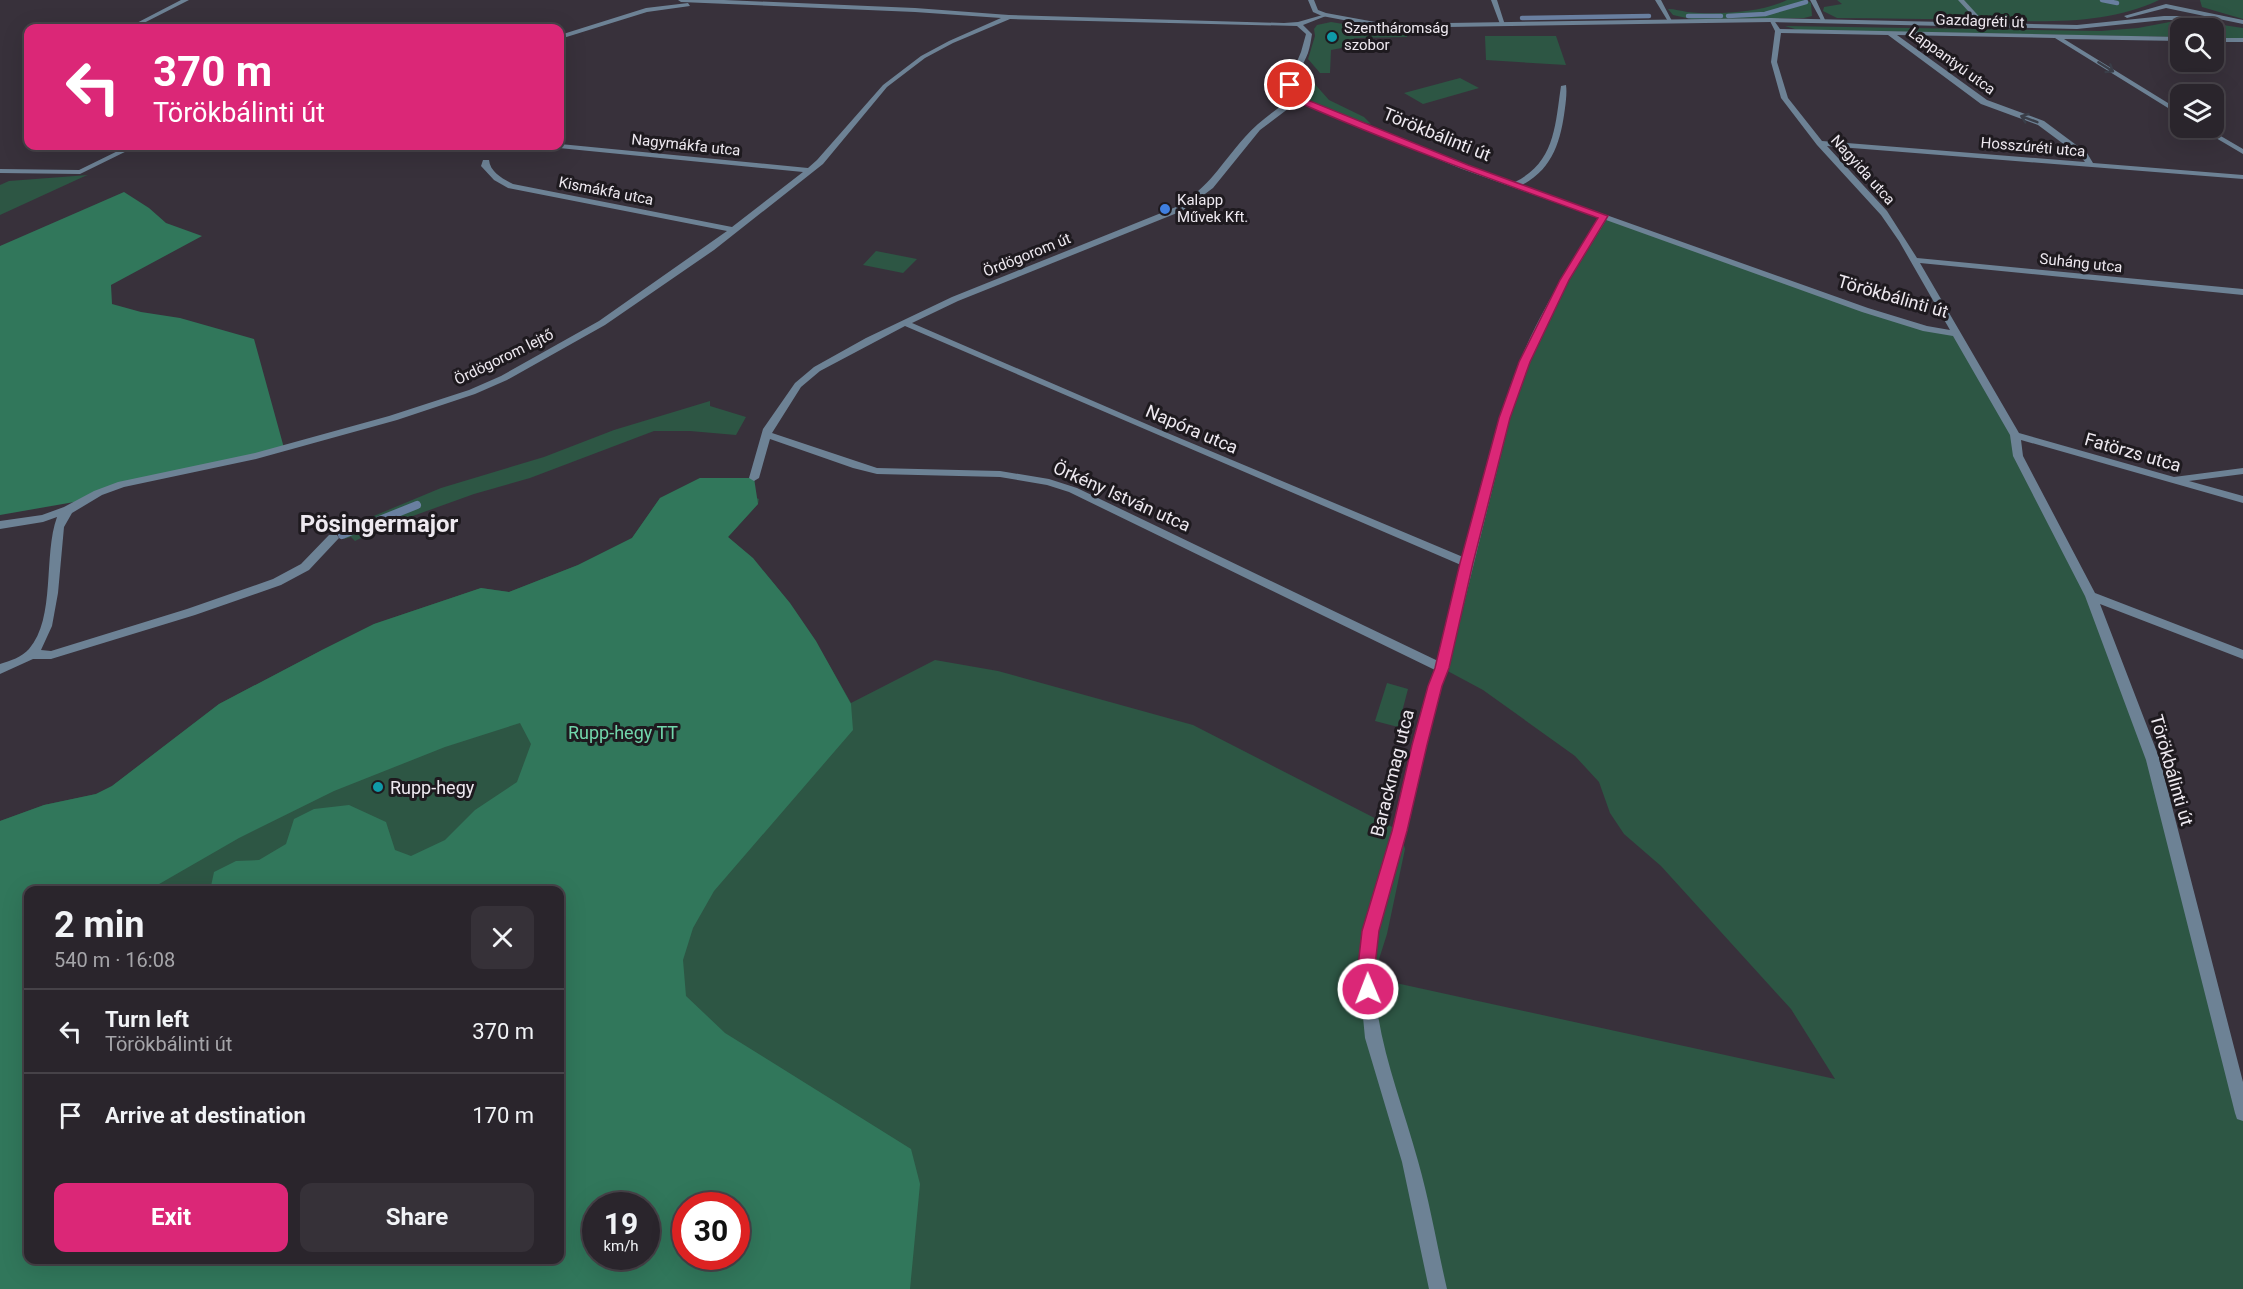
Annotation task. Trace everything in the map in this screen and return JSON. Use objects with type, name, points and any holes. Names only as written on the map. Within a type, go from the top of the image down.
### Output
[{"type":"street","points":[[138,24],[186,0]]},
{"type":"street","points":[[681,0],[1010,17],[1284,25],[1299,24],[1324,15]]},
{"type":"street","points":[[1311,0],[1315,11],[1324,15]]},
{"type":"street","points":[[1494,0],[1503,24]]},
{"type":"street","points":[[1658,0],[1671,22]]},
{"type":"street","points":[[1813,0],[1824,21]]},
{"type":"street","points":[[1961,0],[1983,24]]},
{"type":"street","points":[[2166,6],[2179,0]]},
{"type":"street","points":[[564,36],[628,14],[658,8],[767,3]]},
{"type":"street","points":[[2176,9],[2193,3],[2209,12],[2243,23]]},
{"type":"street","name":"Gazdagréti út","points":[[2026,25],[2098,21],[2166,6],[2243,23]]},
{"type":"street","name":"Gazdagréti út","points":[[2128,23],[2176,9],[2193,18]]},
{"type":"street","name":"Gazdagréti út","points":[[1324,15],[1386,26],[1771,20],[2077,27],[2167,17],[2193,18]]},
{"type":"street","name":"Ördögorom lejtő","points":[[0,525],[43,518],[68,510],[98,492],[122,484],[256,456],[393,418],[472,392],[504,378],[602,323],[689,264],[810,170],[836,145],[885,86],[903,71],[945,45],[1010,17]]},
{"type":"street","points":[[1771,20],[1779,31]]},
{"type":"street","name":"Gazdagréti út","points":[[2224,21],[2243,23]]},
{"type":"street","points":[[1296,99],[1290,85],[1292,76],[1303,58],[1310,34],[1299,24]]},
{"type":"street","name":"Gazdagréti út","points":[[1779,31],[2170,39]]},
{"type":"street","name":"Nagyida utca","points":[[1779,31],[1773,57],[1779,84],[1785,98],[1820,143],[1884,213],[1916,261],[1957,334]]},
{"type":"street","name":"Lappantyú utca","points":[[1888,32],[1984,102],[2041,123],[2084,155],[2092,165]]},
{"type":"street","points":[[2056,37],[2170,107]]},
{"type":"street","points":[[2224,40],[2243,40]]},
{"type":"street","points":[[1515,185],[1526,181],[1543,168],[1550,158],[1564,86]]},
{"type":"street","name":"Törökbálinti út","points":[[1296,99],[1515,185],[1882,316],[1926,329],[1957,334],[2015,435],[2018,456],[2091,596],[2153,760],[2243,1113]]},
{"type":"street","name":"Ördögorom út","points":[[754,478],[766,434],[787,399],[807,376],[832,360],[905,323],[1013,275],[1179,210],[1208,191],[1226,170],[1245,141],[1296,99]]},
{"type":"street","points":[[2220,138],[2243,152]]},
{"type":"street","name":"Hosszúréti utca","points":[[1820,143],[2243,177]]},
{"type":"street","name":"Nagymákfa utca","points":[[564,146],[810,170]]},
{"type":"street","points":[[0,171],[80,172],[125,150]]},
{"type":"street","name":"Kismákfa utca","points":[[486,162],[485,166],[489,172],[500,182],[511,186],[733,230]]},
{"type":"street","name":"Barackmag utca","points":[[1438,1289],[1410,1162],[1373,1038],[1366,975],[1373,920],[1400,831],[1435,686],[1442,668],[1505,418],[1524,362],[1564,280],[1604,216]]},
{"type":"street","name":"Suháng utca","points":[[1916,261],[2243,292]]},
{"type":"street","name":"Napóra utca","points":[[905,323],[1467,563]]},
{"type":"street","name":"Örkény István utca","points":[[766,434],[877,471],[1002,473],[1047,480],[1073,490],[1442,668]]},
{"type":"street","name":"Fatörzs utca","points":[[2015,435],[2243,500]]},
{"type":"street","points":[[2171,480],[2243,471]]},
{"type":"street","points":[[0,669],[31,654],[40,643],[49,615],[55,546],[62,518],[68,510]]},
{"type":"street","points":[[31,654],[51,655],[267,586],[305,567],[333,538]]},
{"type":"street","points":[[2091,596],[2243,655]]},
{"type":"green space","points":[[1787,0],[1806,0],[1811,3],[1812,16],[1804,18],[1691,19],[1673,15],[1668,9],[1699,13],[1725,13],[1765,8]]},
{"type":"green space","points":[[1837,0],[2159,0],[2115,15],[2045,21],[1837,18],[1823,11],[1824,7],[1842,4]]},
{"type":"green space","points":[[2200,0],[2243,0],[2243,19],[2202,7]]},
{"type":"green space","points":[[1331,22],[1374,29],[1408,31],[1407,37],[1354,38],[1352,46],[1331,50],[1330,73],[1320,73],[1308,59],[1315,36],[1314,29],[1317,25]]},
{"type":"green space","points":[[2170,22],[2170,37],[1798,30],[1785,26],[2101,31],[2138,28]]},
{"type":"green space","points":[[2224,25],[2243,28],[2243,38],[2224,38]]},
{"type":"green space","points":[[1485,36],[1556,36],[1566,65],[1486,60]]},
{"type":"green space","points":[[1300,73],[1305,73],[1329,100],[1364,117],[1371,124],[1328,111],[1306,100],[1294,85]]},
{"type":"green space","points":[[1460,78],[1479,88],[1423,104],[1404,93]]},
{"type":"green space","points":[[88,175],[0,215],[0,185],[9,181]]},
{"type":"green space","points":[[124,192],[149,208],[166,223],[202,236],[111,285],[112,304],[141,312],[180,318],[254,339],[284,448],[122,484],[80,501],[0,515],[0,246]]},
{"type":"green space","points":[[1604,216],[1882,316],[1957,334],[2015,435],[2018,456],[2091,596],[2153,760],[2243,1113],[2243,1289],[0,1289],[0,821],[44,805],[96,794],[112,786],[219,704],[374,624],[481,588],[509,592],[578,565],[632,538],[660,498],[700,478],[759,499],[758,504],[728,537],[782,593],[825,658],[851,703],[935,660],[998,671],[1193,725],[1400,831],[1405,849],[1387,934],[1373,978],[1835,1079],[1791,1009],[1661,866],[1624,834],[1610,813],[1599,782],[1575,756],[1483,690],[1442,668],[1524,362],[1565,280]]},
{"type":"green space","points":[[876,251],[917,259],[903,273],[863,265]]},
{"type":"green space","points":[[710,401],[710,406],[746,417],[736,435],[654,431],[530,478],[474,494],[385,526],[355,541],[351,537],[344,539],[340,530],[441,488],[544,457],[614,430]]},
{"type":"green space","name":"Rupp-hegy TT","points":[[700,478],[754,478],[758,504],[728,537],[753,558],[790,603],[816,641],[851,704],[853,730],[714,891],[693,928],[683,960],[686,996],[725,1033],[911,1149],[920,1184],[910,1289],[0,1289],[0,821],[44,805],[96,794],[112,786],[219,704],[374,624],[481,588],[509,592],[578,565],[632,538],[660,498]]},
{"type":"green space","points":[[1387,683],[1408,689],[1398,727],[1375,721]]},
{"type":"waterway","points":[[2102,0],[2117,3]]},
{"type":"waterway","points":[[1728,16],[1765,14],[1806,2]]},
{"type":"waterway","points":[[1522,18],[1649,16]]},
{"type":"waterway","points":[[1688,16],[1721,16]]},
{"type":"waterway","points":[[342,535],[417,505]]},
{"type":"place","name":"Szentháromság szobor","points":[[1332,37]]},
{"type":"place","name":"Kalapp Művek Kft.","points":[[1165,209]]},
{"type":"place","name":"Rupp-hegy","points":[[378,787]]},
{"type":"district","name":"Pösingermajor","points":[[379,524]]},
{"type":"route","points":[[1290,85],[1296,99],[1465,167],[1604,216],[1564,280],[1524,362],[1505,418],[1442,668],[1419,745],[1400,831],[1370,931],[1366,975],[1368,989]]}]
